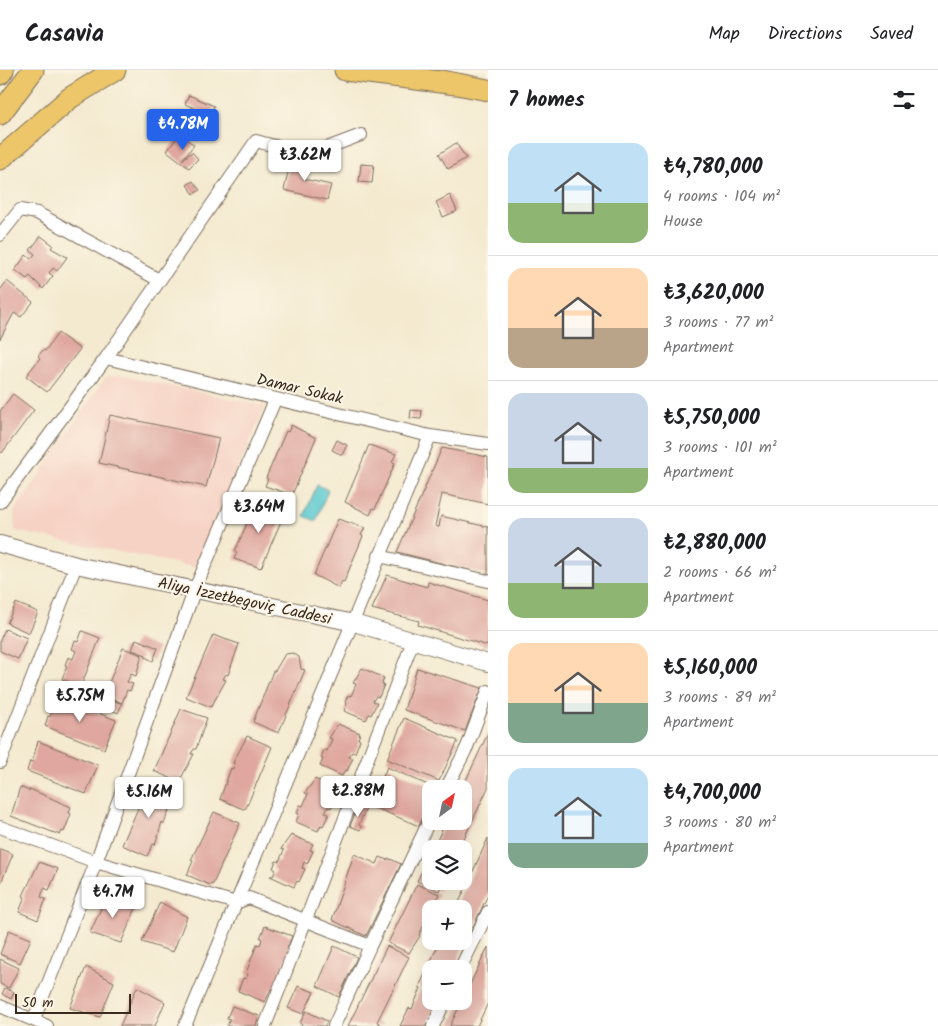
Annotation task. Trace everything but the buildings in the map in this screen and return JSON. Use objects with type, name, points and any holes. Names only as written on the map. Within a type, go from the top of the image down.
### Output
[{"type":"highway","points":[[0,74],[3,70]]},
{"type":"highway","points":[[0,114],[33,70]]},
{"type":"highway","points":[[0,159],[70,98],[115,70]]},
{"type":"highway","points":[[345,70],[456,84]]},
{"type":"highway","points":[[398,70],[488,90]]},
{"type":"street","points":[[0,502],[106,358],[256,140],[308,155],[361,135]]},
{"type":"street","points":[[0,235],[20,210],[37,213],[159,280]]},
{"type":"street","name":"Damar Sokak","points":[[106,358],[430,436],[488,444]]},
{"type":"street","points":[[34,1020],[96,862],[195,589],[276,400]]},
{"type":"street","points":[[185,1026],[354,623],[379,556],[430,436]]},
{"type":"street","name":"Aliya İzzetbegoviç Caddesi","points":[[0,544],[76,565],[354,623],[488,663]]},
{"type":"street","points":[[379,556],[488,581]]},
{"type":"street","points":[[0,762],[76,565]]},
{"type":"street","points":[[265,1026],[413,640]]},
{"type":"street","points":[[450,780],[467,747],[488,691]]},
{"type":"street","points":[[0,827],[96,862],[236,902],[249,898],[370,946]]},
{"type":"street","points":[[334,1026],[425,830]]},
{"type":"street","points":[[464,960],[488,912]]},
{"type":"street","points":[[0,1006],[47,1026]]},
{"type":"street","points":[[432,1026],[440,1010]]},
{"type":"shaded area","points":[[119,375],[266,406],[194,567],[15,531],[14,512],[105,378]]},
{"type":"water","points":[[317,485],[328,490],[316,521],[304,516]]}]
